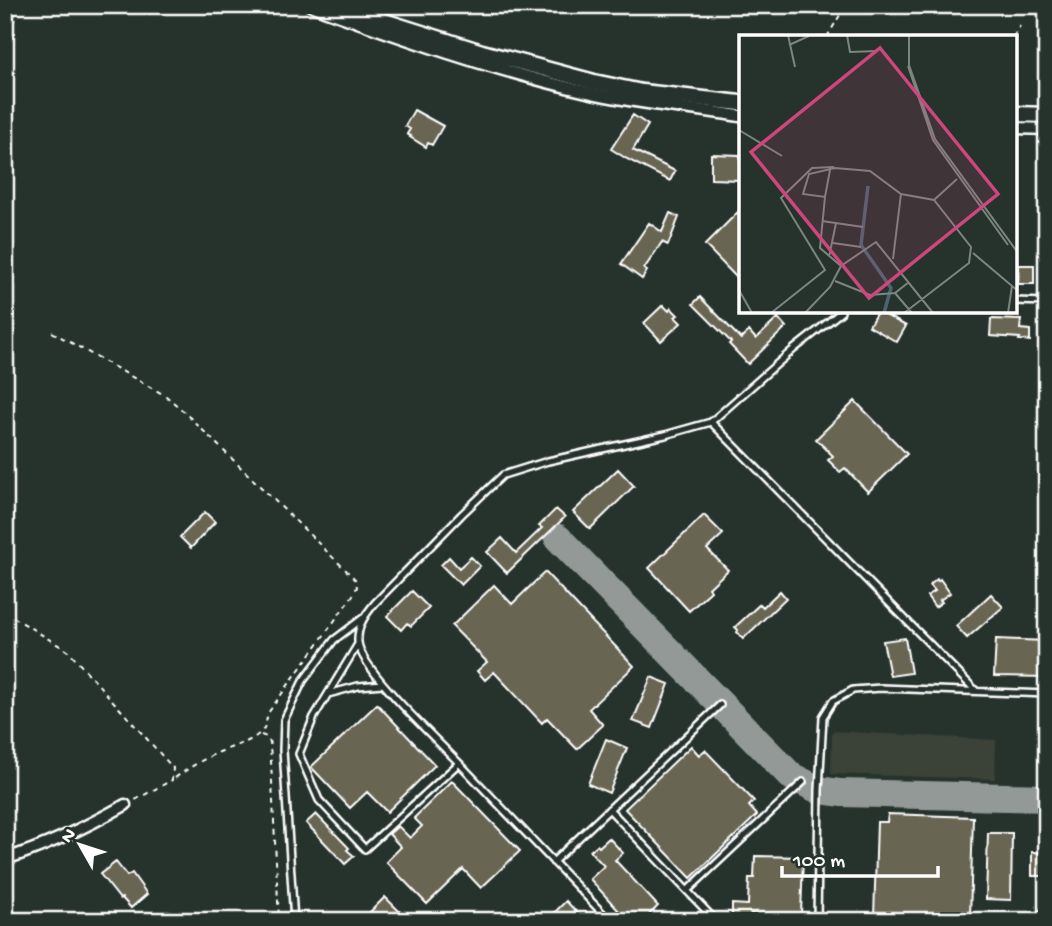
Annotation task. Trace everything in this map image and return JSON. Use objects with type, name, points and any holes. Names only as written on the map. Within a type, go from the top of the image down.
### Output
[{"type":"main road","points":[[343,5],[482,52],[594,82],[642,92],[739,103]]},
{"type":"main road","points":[[1017,114],[1047,115]]},
{"type":"street","points":[[310,5],[385,33],[589,93],[739,116]]},
{"type":"street","points":[[1017,128],[1047,129]]},
{"type":"street","points":[[5,859],[51,844],[125,806]]},
{"type":"lane","points":[[1017,302],[1047,302]]},
{"type":"lane","points":[[295,921],[283,750],[284,720],[303,681],[334,640],[363,618],[374,603],[503,475],[548,461],[711,422],[840,313]]},
{"type":"lane","points":[[711,422],[976,691]]},
{"type":"lane","points":[[363,618],[358,632],[358,645],[364,660],[383,684],[610,921]]},
{"type":"lane","points":[[358,645],[314,717],[299,754],[319,800],[365,849],[459,763]]},
{"type":"lane","points":[[327,694],[358,686],[383,684]]},
{"type":"lane","points":[[817,921],[823,717],[833,701],[853,690],[881,688],[1047,694]]},
{"type":"lane","points":[[554,862],[720,705]]},
{"type":"lane","points":[[688,890],[803,782]]},
{"type":"lane","points":[[609,809],[716,921]]},
{"type":"lane","points":[[1035,921],[1047,908]]},
{"type":"path","points":[[828,35],[846,5]]},
{"type":"path","points":[[1014,35],[1020,26]]},
{"type":"path","points":[[52,332],[166,397],[181,409],[355,579],[357,587],[354,595],[268,713],[265,727],[260,734],[195,764],[125,806]]},
{"type":"path","points":[[5,611],[68,651],[173,768],[172,780]]},
{"type":"path","points":[[260,734],[270,741],[279,921]]},
{"type":"shaded area","points":[[832,731],[996,740],[995,779],[831,774]]},
{"type":"building","points":[[414,110],[443,126],[432,145],[428,143],[426,147],[407,134],[410,129],[405,126]]},
{"type":"building","points":[[633,115],[648,125],[633,150],[675,171],[670,181],[611,149]]},
{"type":"building","points":[[711,154],[739,155],[739,180],[711,179]]},
{"type":"building","points":[[739,211],[739,280],[705,245]]},
{"type":"building","points":[[670,213],[679,217],[668,245],[662,242],[644,269],[647,271],[642,279],[621,264],[649,223],[662,232]]},
{"type":"building","points":[[1019,265],[1034,265],[1034,284],[1018,284]]},
{"type":"building","points":[[700,297],[741,339],[749,331],[756,339],[778,318],[786,327],[748,364],[729,344],[731,342],[693,304]]},
{"type":"building","points":[[663,305],[678,315],[675,317],[681,323],[661,341],[644,323]]},
{"type":"building","points":[[876,313],[882,313],[906,326],[897,342],[869,326]]},
{"type":"building","points":[[991,319],[1021,320],[1020,329],[1030,330],[1030,341],[990,336]]},
{"type":"building","points":[[855,401],[907,454],[868,492],[845,468],[840,472],[828,460],[833,456],[816,439]]},
{"type":"building","points":[[618,469],[634,486],[590,529],[573,512]]},
{"type":"building","points":[[556,509],[565,517],[507,573],[487,552],[502,538],[516,553],[542,528],[539,526]]},
{"type":"building","points":[[205,512],[215,522],[191,548],[180,537]]},
{"type":"building","points":[[704,515],[723,534],[707,549],[728,570],[709,588],[711,591],[689,611],[649,568]]},
{"type":"building","points":[[449,557],[459,568],[471,557],[480,566],[461,585],[441,565]]},
{"type":"building","points":[[545,572],[634,666],[589,709],[603,725],[577,749],[547,718],[542,723],[494,672],[485,680],[477,671],[487,662],[452,626],[494,585],[512,604]]},
{"type":"building","points":[[940,579],[950,593],[935,607],[927,596],[935,591],[930,585]]},
{"type":"building","points":[[412,591],[429,608],[411,626],[407,623],[401,630],[387,616]]},
{"type":"building","points":[[780,591],[786,598],[743,639],[735,627],[760,604],[763,607]]},
{"type":"building","points":[[991,594],[1003,607],[967,638],[956,626]]},
{"type":"building","points":[[905,638],[911,673],[890,676],[883,641]]},
{"type":"building","points":[[996,639],[1047,641],[1047,677],[994,676]]},
{"type":"building","points":[[651,677],[669,684],[652,728],[633,721]]},
{"type":"building","points":[[377,704],[435,765],[387,812],[367,792],[350,808],[311,767]]},
{"type":"building","points":[[606,739],[627,748],[609,793],[588,784]]},
{"type":"building","points":[[691,746],[699,755],[705,750],[754,801],[749,806],[757,815],[691,878],[625,809]]},
{"type":"building","points":[[452,781],[520,851],[481,888],[463,869],[427,904],[386,862],[401,847],[389,834],[398,826],[410,838],[422,826],[414,818]]},
{"type":"building","points":[[316,814],[354,856],[345,864],[306,823]]},
{"type":"building","points":[[888,814],[973,817],[970,917],[958,917],[957,921],[874,918],[877,822],[887,822]]},
{"type":"building","points":[[988,833],[1012,833],[1011,900],[986,899]]},
{"type":"building","points":[[609,838],[623,853],[615,860],[658,906],[643,921],[628,921],[590,879],[604,866],[590,851]]},
{"type":"building","points":[[1032,852],[1047,853],[1047,876],[1032,876]]},
{"type":"building","points":[[755,856],[803,857],[801,915],[751,914],[751,917],[732,917],[732,904],[748,905],[749,878],[754,878]]},
{"type":"building","points":[[116,862],[127,876],[132,873],[147,894],[131,908],[100,874]]},
{"type":"building","points":[[385,897],[409,921],[361,921]]},
{"type":"building","points":[[566,901],[585,921],[546,921]]},
{"type":"taxiway","points":[[558,538],[791,776],[819,790],[841,793],[1047,798]]}]
